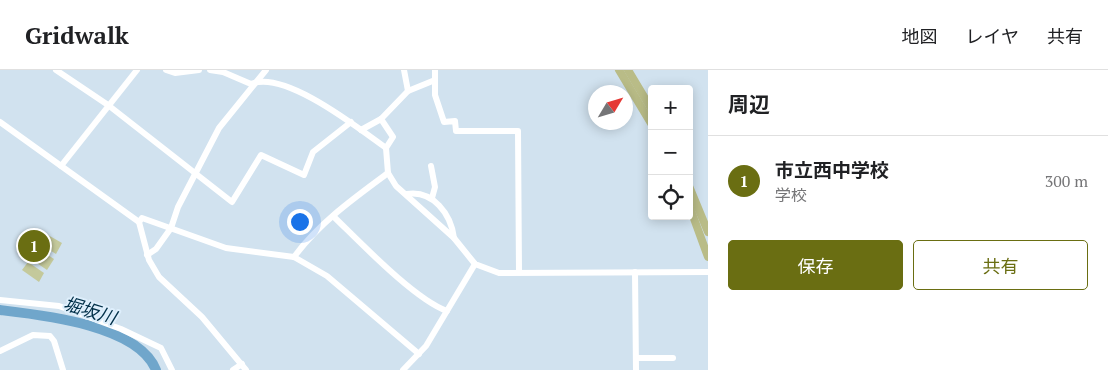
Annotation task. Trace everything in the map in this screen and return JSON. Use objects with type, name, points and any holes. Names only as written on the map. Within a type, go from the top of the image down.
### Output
[{"type":"main road","points":[[619,70],[648,118]]},
{"type":"main road","points":[[628,70],[648,103]]},
{"type":"main road","points":[[693,196],[708,232]]},
{"type":"main road","points":[[693,216],[708,257]]},
{"type":"street","points":[[56,70],[108,105],[232,202],[261,154],[304,175],[313,152],[351,122]]},
{"type":"street","points":[[61,166],[108,105],[138,70]]},
{"type":"street","points":[[166,70],[175,72],[199,70]]},
{"type":"street","points":[[210,70],[223,72],[251,84],[260,79],[290,87],[338,112],[386,148]]},
{"type":"street","points":[[148,255],[156,249],[171,228],[178,207],[197,174],[218,128],[266,70]]},
{"type":"street","points":[[404,70],[408,91]]},
{"type":"street","points":[[435,70],[435,95],[444,122],[455,121],[456,131],[518,131],[519,272]]},
{"type":"street","points":[[361,130],[381,119],[408,91],[435,80]]},
{"type":"street","points":[[381,119],[393,137],[386,148],[388,173],[396,186],[454,238],[475,264],[500,273],[708,272]]},
{"type":"street","points":[[0,122],[139,222],[148,255],[159,277],[202,317],[246,370]]},
{"type":"street","points":[[431,166],[435,187],[432,198]]},
{"type":"street","points":[[294,257],[306,240],[333,216],[388,173]]},
{"type":"street","points":[[406,194],[414,193],[432,198],[444,210],[454,238]]},
{"type":"street","points":[[333,216],[377,258],[420,295],[447,311]]},
{"type":"street","points":[[139,222],[142,218],[226,248],[294,257],[327,276],[419,354]]},
{"type":"street","points":[[403,370],[419,354],[475,264]]},
{"type":"street","points":[[635,272],[636,370]]},
{"type":"street","points":[[0,300],[58,306],[120,329],[161,348],[172,370]]},
{"type":"street","points":[[0,351],[33,335],[50,336],[54,341],[63,370]]},
{"type":"street","points":[[636,358],[673,358]]},
{"type":"street","points":[[233,370],[242,364]]},
{"type":"green space","points":[[41,231],[62,243],[56,254],[35,241]]},
{"type":"green space","points":[[34,246],[54,259],[47,270],[28,257]]},
{"type":"green space","points":[[28,262],[44,273],[39,282],[22,270]]},
{"type":"waterway","name":"堀坂川","points":[[0,310],[64,319],[110,333],[130,342],[146,355],[156,370]]},
{"type":"place","name":"市立西中学校","points":[[34,246]]}]
